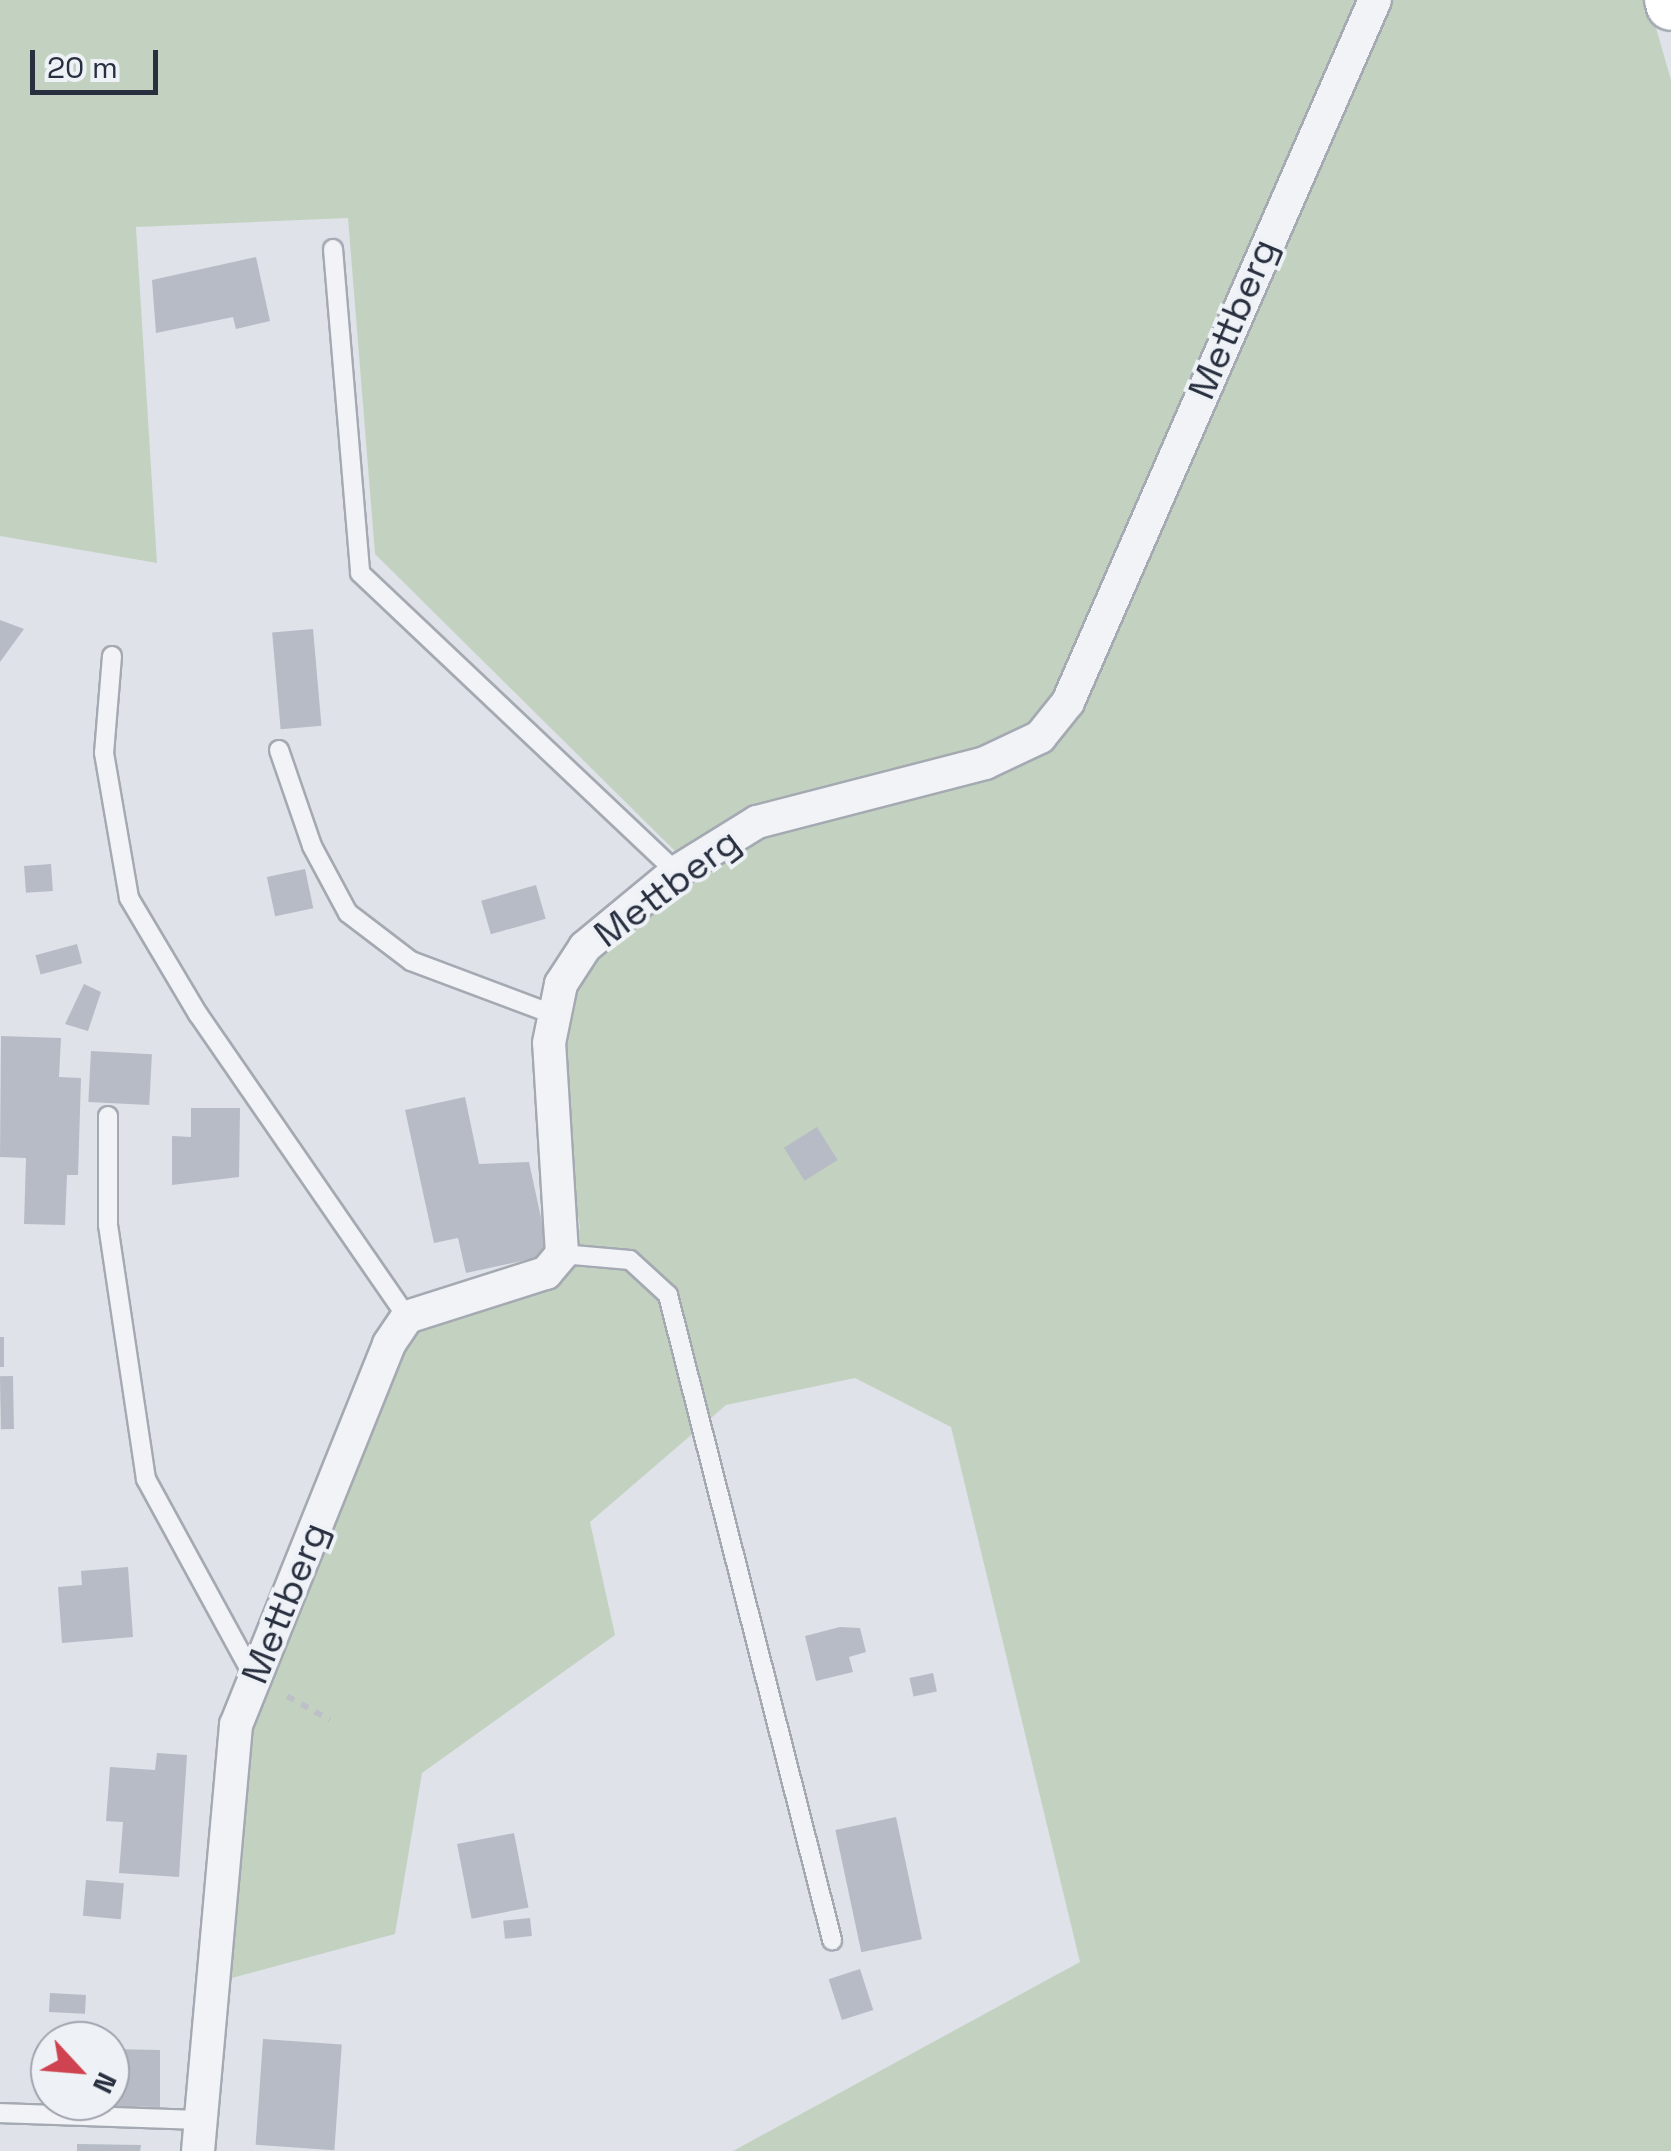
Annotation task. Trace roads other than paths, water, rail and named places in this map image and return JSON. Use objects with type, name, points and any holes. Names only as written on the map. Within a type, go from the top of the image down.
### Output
[{"type":"street","name":"Mettberg","points":[[562,1254],[549,1126],[555,1016],[585,947],[676,872],[757,822],[984,763],[1040,737],[1068,702],[1375,0]]},
{"type":"street","points":[[407,1317],[546,1274],[562,1254]]},
{"type":"street","name":"Mettberg","points":[[198,2135],[227,1759],[255,1678],[407,1317]]},
{"type":"lane","points":[[333,249],[360,573],[676,872]]},
{"type":"lane","points":[[112,656],[104,753],[129,898],[407,1317]]},
{"type":"lane","points":[[279,750],[312,846],[348,912],[412,961],[555,1016]]},
{"type":"lane","points":[[108,1116],[108,1225],[146,1480],[255,1678]]},
{"type":"lane","points":[[562,1254],[630,1260],[668,1295],[832,1940]]},
{"type":"lane","points":[[0,2113],[198,2135]]}]
